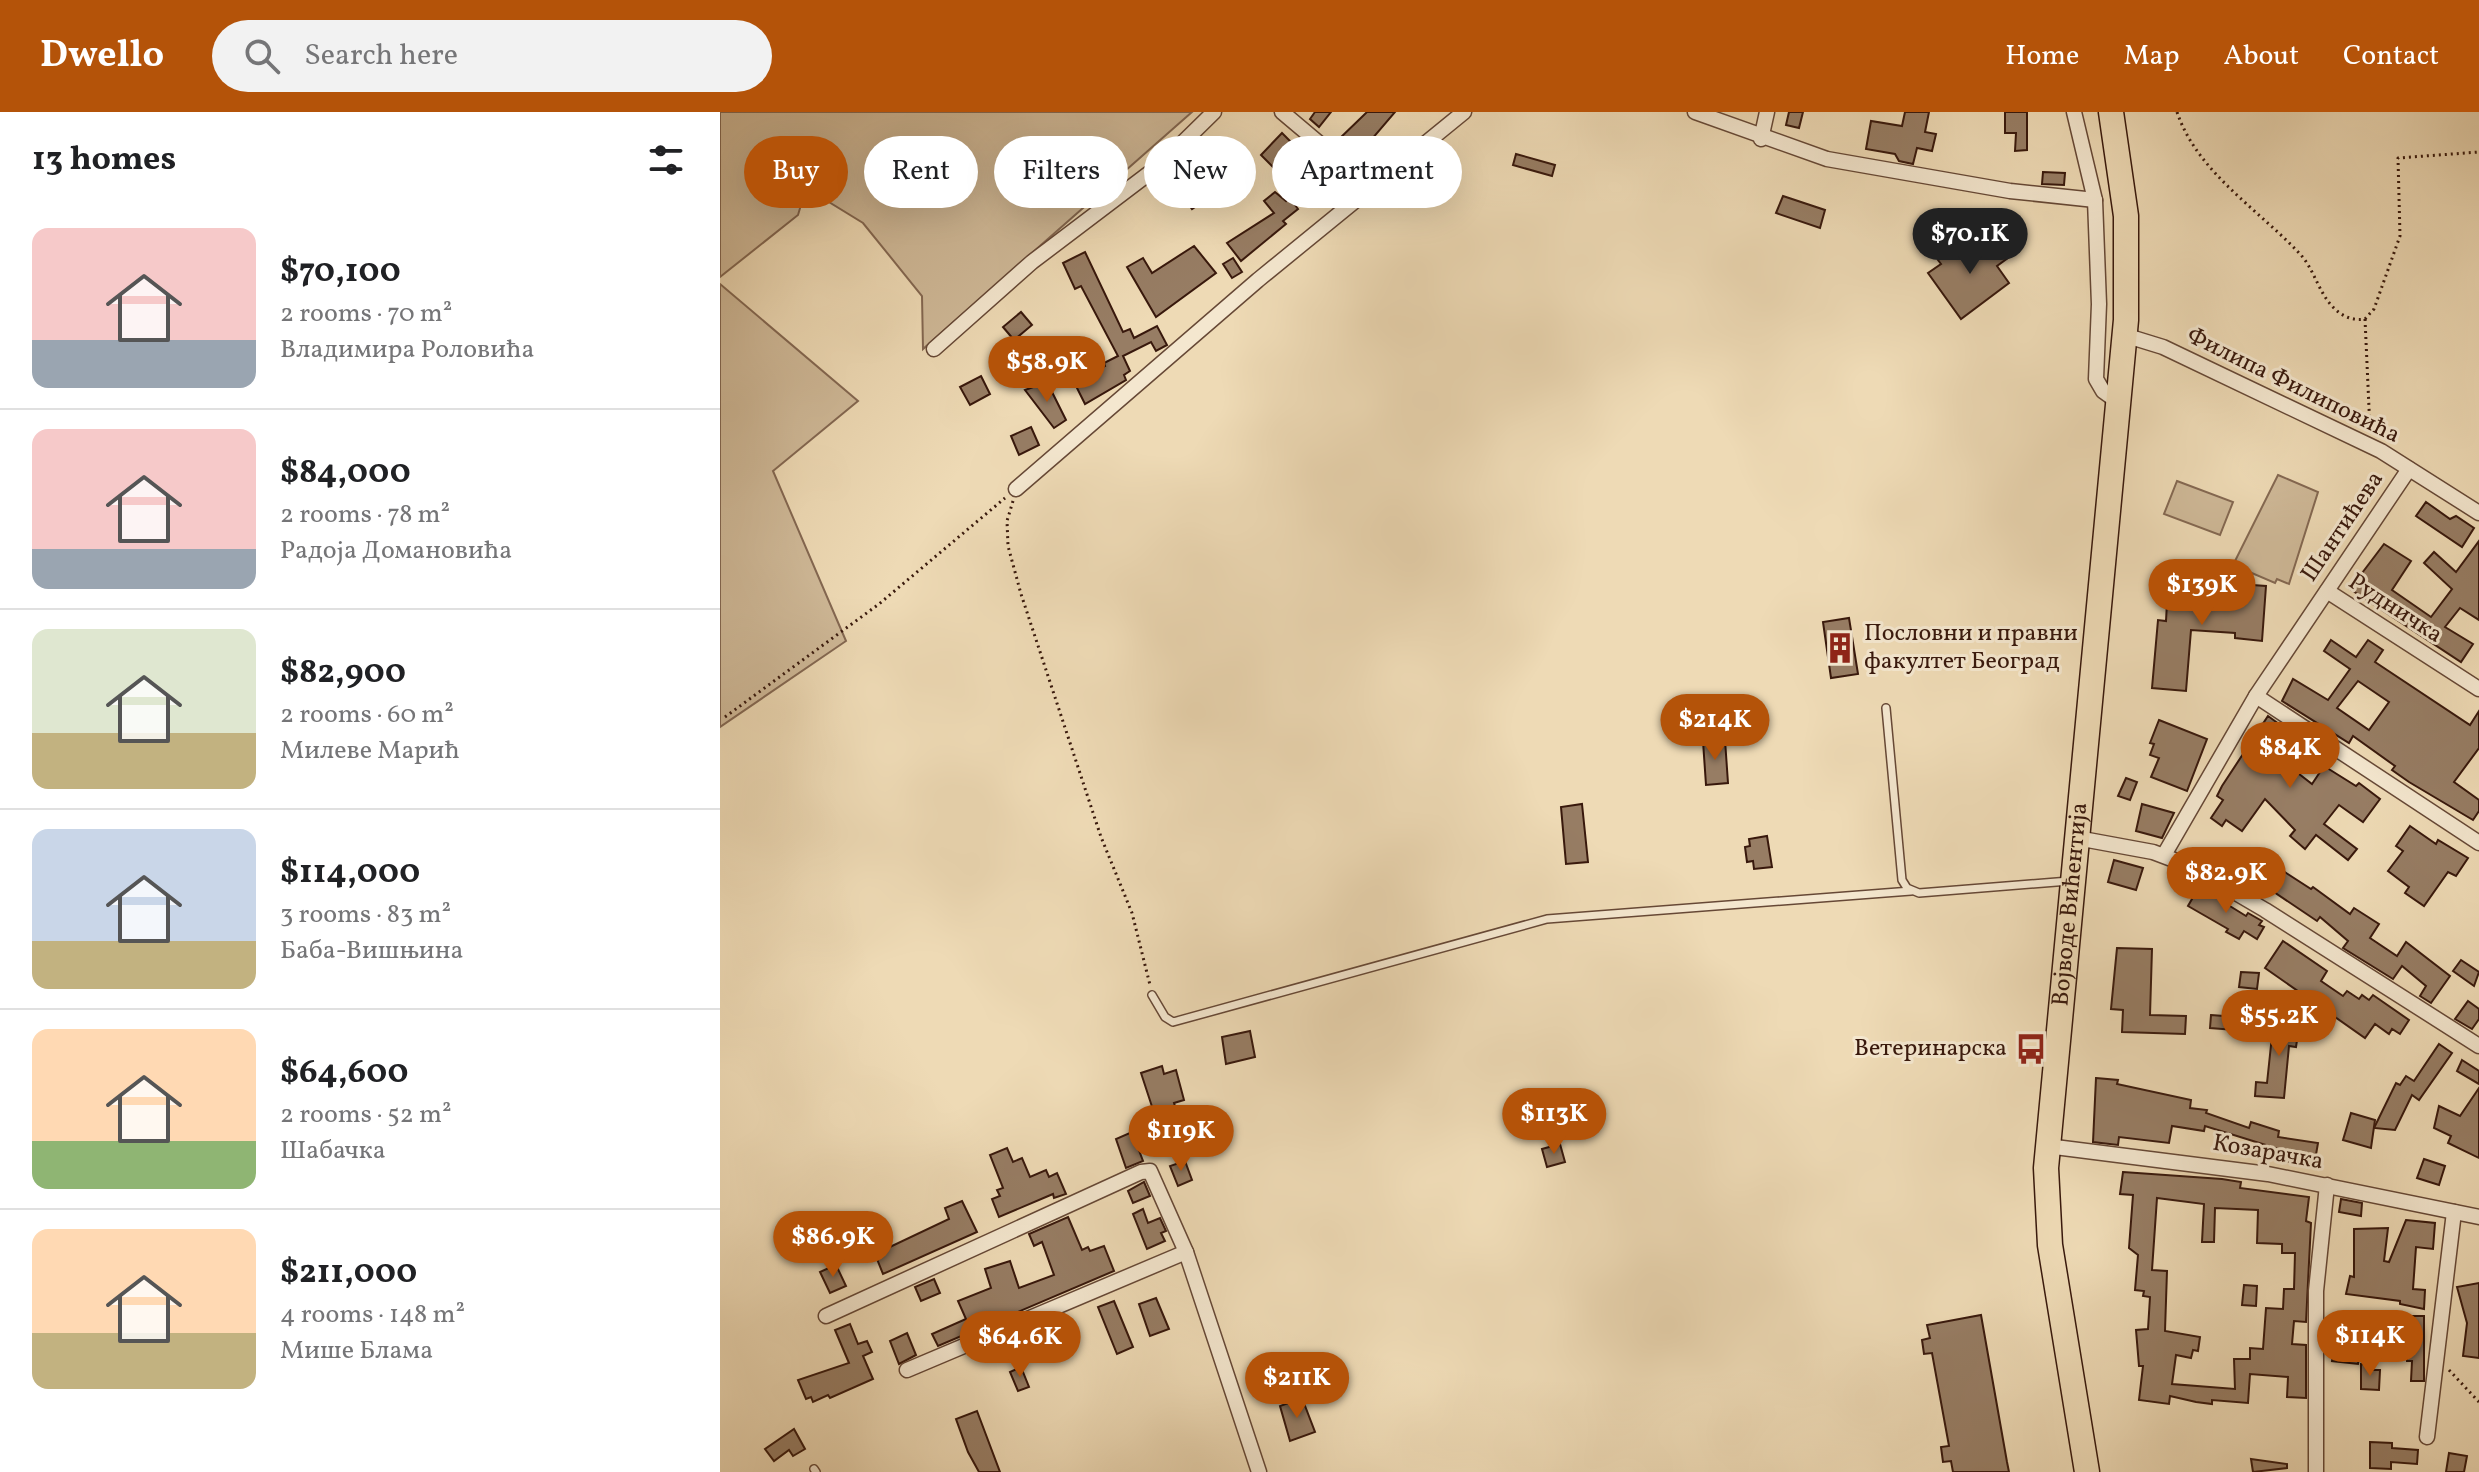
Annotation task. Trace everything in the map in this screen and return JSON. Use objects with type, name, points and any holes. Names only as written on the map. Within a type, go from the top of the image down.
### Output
[{"type":"main road","name":"Војводе Вићентија","points":[[2087,1472],[2050,1245],[2047,1146],[2124,335],[2126,216],[2111,112]]},
{"type":"street","points":[[934,349],[1032,262],[1160,165],[1214,112]]},
{"type":"street","points":[[1282,112],[1310,136]]},
{"type":"street","points":[[1434,136],[1464,112]]},
{"type":"street","points":[[1695,112],[1761,139],[1827,159],[2010,191],[2095,200]]},
{"type":"street","points":[[1761,139],[1767,112]]},
{"type":"street","points":[[2074,112],[2095,200],[2099,304],[2095,372],[2099,386],[2117,401]]},
{"type":"street","points":[[1016,489],[1346,208]]},
{"type":"street","name":"Филипа Филиповића","points":[[2124,335],[2163,347],[2371,446],[2479,513]]},
{"type":"street","name":"Шантићева","points":[[2164,855],[2256,696],[2409,469]]},
{"type":"street","name":"Рудничка","points":[[2327,591],[2479,689]]},
{"type":"street","points":[[2256,696],[2479,843]]},
{"type":"street","points":[[2077,838],[2164,855],[2253,902],[2479,1046]]},
{"type":"street","name":"Козарачка","points":[[2047,1146],[2209,1164],[2479,1217]]},
{"type":"street","points":[[826,1316],[1141,1172],[1150,1171],[1186,1252],[1259,1472]]},
{"type":"street","points":[[2316,1472],[2316,1291],[2327,1185]]},
{"type":"street","points":[[2427,1437],[2454,1212]]},
{"type":"street","points":[[907,1370],[1186,1252]]},
{"type":"lane","points":[[1886,708],[1902,880],[1911,891]]},
{"type":"lane","points":[[1152,995],[1165,1017],[1173,1022],[1547,919],[2072,880]]},
{"type":"path","points":[[2177,112],[2182,129],[2221,180],[2303,257],[2333,308],[2355,320],[2365,319],[2374,309],[2400,236],[2398,158],[2479,152]]},
{"type":"path","points":[[2365,319],[2371,446]]},
{"type":"path","points":[[725,717],[879,604],[1016,489]]},
{"type":"path","points":[[1016,489],[1007,521],[1008,546],[1101,837],[1132,913],[1152,995]]},
{"type":"path","points":[[2435,1359],[2479,1402]]},
{"type":"shaded area","points":[[720,112],[1192,112],[1165,136],[1144,136],[1144,154],[1128,168],[1128,136],[994,136],[994,208],[1083,208],[923,349],[922,296],[863,223],[839,208],[848,208],[848,136],[744,136],[744,208],[800,208],[798,215],[720,277]]},
{"type":"shaded area","points":[[720,284],[858,401],[773,471],[846,641],[720,727]]},
{"type":"shaded area","points":[[2278,475],[2318,492],[2289,584],[2277,579],[2275,583],[2233,565]]},
{"type":"shaded area","points":[[2177,481],[2233,502],[2220,535],[2164,514]]},
{"type":"building","points":[[1315,112],[1331,112],[1319,127],[1310,119]]},
{"type":"building","points":[[1367,112],[1395,112],[1374,136],[1342,136]]},
{"type":"building","points":[[1789,112],[1803,112],[1799,128],[1786,125]]},
{"type":"building","points":[[1905,112],[1929,112],[1925,132],[1936,134],[1932,151],[1917,148],[1913,164],[1899,161],[1895,154],[1866,149],[1871,121],[1902,126]]},
{"type":"building","points":[[2005,112],[2027,112],[2027,150],[2015,151],[2016,133],[2005,133]]},
{"type":"building","points":[[1272,143],[1272,166],[1261,155]]},
{"type":"building","points":[[1516,154],[1555,165],[1552,176],[1513,165]]},
{"type":"building","points":[[2043,172],[2065,173],[2064,185],[2042,184]]},
{"type":"building","points":[[1272,194],[1272,208],[1298,209],[1283,221],[1286,224],[1241,261],[1227,243],[1274,213],[1264,201]]},
{"type":"building","points":[[1783,196],[1825,210],[1820,228],[1776,213]]},
{"type":"building","points":[[1973,240],[1991,242],[1994,252],[2012,255],[1997,266],[2009,283],[1961,319],[1928,273],[1941,264],[1938,260],[1954,249],[1957,253]]},
{"type":"building","points":[[1194,246],[1216,273],[1156,317],[1127,267],[1143,258],[1152,273]]},
{"type":"building","points":[[1085,252],[1123,332],[1130,329],[1134,338],[1157,326],[1167,345],[1156,351],[1151,342],[1123,356],[1130,371],[1124,375],[1126,380],[1085,404],[1076,386],[1098,376],[1096,371],[1105,366],[1104,363],[1118,356],[1081,286],[1075,289],[1063,263]]},
{"type":"building","points":[[1233,258],[1242,272],[1232,278],[1223,264]]},
{"type":"building","points":[[1021,312],[1032,325],[1014,340],[1003,327]]},
{"type":"building","points":[[981,376],[990,394],[970,405],[960,387]]},
{"type":"building","points":[[1047,382],[1066,420],[1054,428],[1025,390]]},
{"type":"building","points":[[1031,427],[1039,445],[1019,455],[1011,436]]},
{"type":"building","points":[[2426,502],[2450,519],[2456,516],[2474,528],[2462,547],[2416,516]]},
{"type":"building","points":[[2479,541],[2479,620],[2460,608],[2445,627],[2473,644],[2461,662],[2350,589],[2384,544],[2411,561],[2392,590],[2431,617],[2452,589],[2424,563],[2434,552],[2456,572]]},
{"type":"building","points":[[2168,584],[2206,587],[2205,599],[2237,601],[2238,584],[2266,586],[2262,641],[2235,638],[2235,633],[2191,630],[2186,691],[2152,688],[2158,620],[2166,621]]},
{"type":"building","name":"Пословни и правни факултет Београд","points":[[1849,618],[1858,674],[1831,678],[1823,622]]},
{"type":"building","points":[[2331,640],[2356,657],[2368,640],[2383,650],[2375,662],[2470,725],[2479,711],[2479,748],[2454,782],[2479,800],[2479,811],[2473,820],[2409,782],[2392,770],[2395,766],[2353,736],[2349,743],[2282,701],[2293,679],[2328,700],[2350,669],[2324,651]],"holes":[[[2358,681],[2389,702],[2369,730],[2337,708]]]},
{"type":"building","points":[[2268,716],[2309,746],[2294,770],[2312,784],[2324,766],[2356,786],[2359,783],[2380,799],[2363,822],[2339,805],[2324,824],[2357,849],[2348,860],[2316,835],[2305,849],[2290,836],[2295,830],[2265,799],[2242,831],[2226,820],[2222,826],[2211,818],[2223,800],[2217,796],[2222,786]]},
{"type":"building","points":[[2159,720],[2207,739],[2187,791],[2151,777],[2159,758],[2150,755],[2154,744],[2150,743]]},
{"type":"building","points":[[1725,740],[1728,783],[1706,785],[1703,741]]},
{"type":"building","points":[[2126,778],[2137,782],[2130,800],[2118,796]]},
{"type":"building","points":[[1582,804],[1588,862],[1566,864],[1561,807]]},
{"type":"building","points":[[2142,804],[2174,813],[2162,838],[2136,831]]},
{"type":"building","points":[[2410,826],[2436,844],[2438,840],[2468,858],[2456,876],[2448,872],[2424,906],[2405,893],[2409,887],[2388,871],[2403,851],[2396,846]]},
{"type":"building","points":[[1767,836],[1772,867],[1754,869],[1753,861],[1747,862],[1745,847],[1750,846],[1749,839]]},
{"type":"building","points":[[2227,849],[2244,861],[2232,878],[2215,867]]},
{"type":"building","points":[[2114,860],[2143,868],[2136,890],[2108,882]]},
{"type":"building","points":[[2277,867],[2311,889],[2313,887],[2350,914],[2354,908],[2379,924],[2370,938],[2397,956],[2406,942],[2450,976],[2431,1003],[2420,996],[2426,986],[2402,966],[2393,979],[2343,948],[2348,941],[2320,917],[2317,921],[2265,886]]},
{"type":"building","points":[[2199,887],[2246,916],[2248,913],[2262,921],[2259,925],[2264,927],[2257,939],[2244,931],[2239,939],[2226,932],[2228,929],[2188,906]]},
{"type":"building","points":[[2283,941],[2327,971],[2321,981],[2343,996],[2347,991],[2359,999],[2362,995],[2369,1000],[2373,995],[2409,1020],[2400,1034],[2392,1029],[2389,1034],[2375,1024],[2365,1038],[2265,968]]},
{"type":"building","points":[[2117,948],[2152,949],[2150,1015],[2186,1016],[2185,1034],[2122,1032],[2123,1010],[2111,1009]]},
{"type":"building","points":[[2461,960],[2479,972],[2474,986],[2453,971]]},
{"type":"building","points":[[2241,972],[2259,973],[2257,989],[2239,987]]},
{"type":"building","points":[[2468,1001],[2479,1009],[2479,1019],[2472,1029],[2455,1019]]},
{"type":"building","points":[[2211,1015],[2236,1017],[2235,1030],[2210,1028]]},
{"type":"building","points":[[2274,1017],[2300,1020],[2296,1047],[2289,1046],[2284,1098],[2255,1096],[2256,1082],[2267,1083]]},
{"type":"building","points":[[1250,1031],[1255,1057],[1226,1064],[1222,1037]]},
{"type":"building","points":[[2439,1044],[2452,1053],[2419,1100],[2412,1095],[2395,1130],[2374,1128],[2396,1083],[2400,1085],[2406,1076],[2414,1081]]},
{"type":"building","points":[[2462,1060],[2479,1071],[2479,1084],[2457,1071]]},
{"type":"building","points":[[1162,1066],[1164,1074],[1176,1070],[1184,1100],[1174,1103],[1180,1122],[1159,1128],[1141,1073]]},
{"type":"building","points":[[2096,1078],[2118,1080],[2117,1084],[2191,1100],[2190,1108],[2207,1110],[2206,1113],[2249,1128],[2251,1122],[2279,1131],[2278,1137],[2318,1143],[2314,1166],[2283,1161],[2285,1151],[2205,1126],[2204,1131],[2172,1126],[2169,1143],[2119,1137],[2118,1145],[2093,1142]]},
{"type":"building","points":[[2479,1088],[2479,1158],[2448,1143],[2451,1136],[2434,1128],[2439,1106],[2460,1116]]},
{"type":"building","points":[[2351,1113],[2375,1120],[2371,1148],[2343,1140]]},
{"type":"building","points":[[1132,1132],[1143,1161],[1126,1168],[1116,1139]]},
{"type":"building","points":[[1560,1144],[1565,1162],[1547,1167],[1542,1149]]},
{"type":"building","points":[[1007,1148],[1013,1162],[1022,1158],[1030,1177],[1046,1170],[1049,1177],[1057,1173],[1066,1194],[1054,1198],[1053,1194],[999,1217],[992,1199],[1000,1196],[997,1190],[1003,1188],[990,1155]]},
{"type":"building","points":[[2424,1159],[2445,1166],[2439,1185],[2417,1178]]},
{"type":"building","points":[[1185,1161],[1192,1180],[1178,1186],[1170,1166]]},
{"type":"building","points":[[2123,1172],[2222,1179],[2241,1182],[2240,1188],[2309,1197],[2306,1221],[2311,1223],[2306,1322],[2294,1321],[2292,1344],[2306,1345],[2306,1398],[2287,1397],[2288,1377],[2250,1374],[2248,1403],[2212,1400],[2212,1404],[2170,1396],[2169,1404],[2139,1400],[2143,1366],[2139,1366],[2136,1330],[2148,1329],[2150,1297],[2143,1296],[2144,1291],[2135,1290],[2138,1255],[2129,1248],[2133,1195],[2120,1194]],"holes":[[[2157,1198],[2204,1204],[2202,1242],[2214,1242],[2215,1208],[2258,1210],[2257,1243],[2282,1244],[2282,1253],[2295,1253],[2294,1289],[2284,1289],[2283,1309],[2266,1308],[2263,1349],[2250,1348],[2250,1359],[2234,1359],[2235,1389],[2172,1384],[2176,1355],[2191,1358],[2193,1350],[2198,1351],[2200,1337],[2165,1331],[2167,1271],[2152,1270]]]},
{"type":"building","points":[[1144,1182],[1150,1196],[1133,1203],[1128,1191]]},
{"type":"building","points":[[2341,1199],[2362,1203],[2361,1216],[2339,1212]]},
{"type":"building","points":[[962,1201],[977,1232],[883,1274],[875,1254],[949,1219],[945,1208]]},
{"type":"building","points":[[1143,1209],[1148,1223],[1160,1218],[1166,1231],[1161,1233],[1165,1241],[1147,1249],[1133,1214]]},
{"type":"building","points":[[1068,1217],[1082,1250],[1088,1247],[1090,1251],[1104,1246],[1114,1271],[938,1346],[932,1334],[966,1319],[958,1301],[991,1288],[985,1269],[1010,1261],[1019,1288],[1054,1275],[1042,1242],[1034,1246],[1029,1234]]},
{"type":"building","points":[[2406,1220],[2435,1223],[2433,1249],[2416,1247],[2413,1289],[2425,1290],[2424,1309],[2400,1304],[2400,1301],[2346,1294],[2350,1276],[2354,1277],[2354,1229],[2388,1228],[2384,1261],[2389,1262]]},
{"type":"building","points":[[837,1267],[846,1286],[830,1293],[820,1272]]},
{"type":"building","points":[[934,1279],[940,1293],[921,1301],[915,1287]]},
{"type":"building","points":[[2479,1283],[2479,1358],[2463,1356],[2467,1323],[2457,1287]]},
{"type":"building","points":[[2244,1285],[2257,1286],[2256,1306],[2242,1305]]},
{"type":"building","points":[[1156,1298],[1169,1329],[1150,1336],[1139,1304]]},
{"type":"building","points":[[1114,1301],[1133,1347],[1117,1354],[1098,1307]]},
{"type":"building","points":[[1981,1315],[2009,1472],[1953,1472],[1951,1461],[1943,1462],[1941,1447],[1949,1446],[1932,1353],[1924,1354],[1922,1340],[1930,1338],[1927,1325]]},
{"type":"building","points":[[2400,1316],[2424,1316],[2424,1381],[2411,1381],[2412,1361],[2407,1361],[2406,1337],[2399,1337]]},
{"type":"building","points":[[850,1324],[858,1344],[867,1341],[872,1352],[863,1356],[873,1379],[830,1398],[828,1395],[813,1402],[811,1397],[806,1399],[798,1380],[849,1363],[835,1330]]},
{"type":"building","points":[[907,1333],[916,1355],[899,1364],[890,1341]]},
{"type":"building","points":[[2334,1346],[2360,1348],[2358,1364],[2332,1361]]},
{"type":"building","points":[[2361,1364],[2373,1365],[2373,1370],[2380,1370],[2379,1390],[2361,1389]]},
{"type":"building","points":[[1021,1367],[1029,1387],[1018,1391],[1010,1372]]},
{"type":"building","points":[[1302,1398],[1315,1432],[1290,1441],[1280,1406]]},
{"type":"building","points":[[977,1411],[1000,1472],[979,1472],[968,1452],[956,1419]]},
{"type":"building","points":[[794,1429],[805,1449],[793,1456],[789,1450],[774,1461],[765,1449]]},
{"type":"building","points":[[2370,1442],[2392,1443],[2392,1448],[2418,1450],[2417,1464],[2391,1462],[2391,1469],[2370,1468]]},
{"type":"building","points":[[2449,1453],[2467,1456],[2464,1472],[2446,1472]]},
{"type":"building","points":[[2251,1459],[2287,1464],[2287,1468],[2253,1472]]},
{"type":"place","name":"Пословни и правни факултет Београд","points":[[1840,648]]},
{"type":"place","name":"Ветеринарска","points":[[2031,1049]]}]
